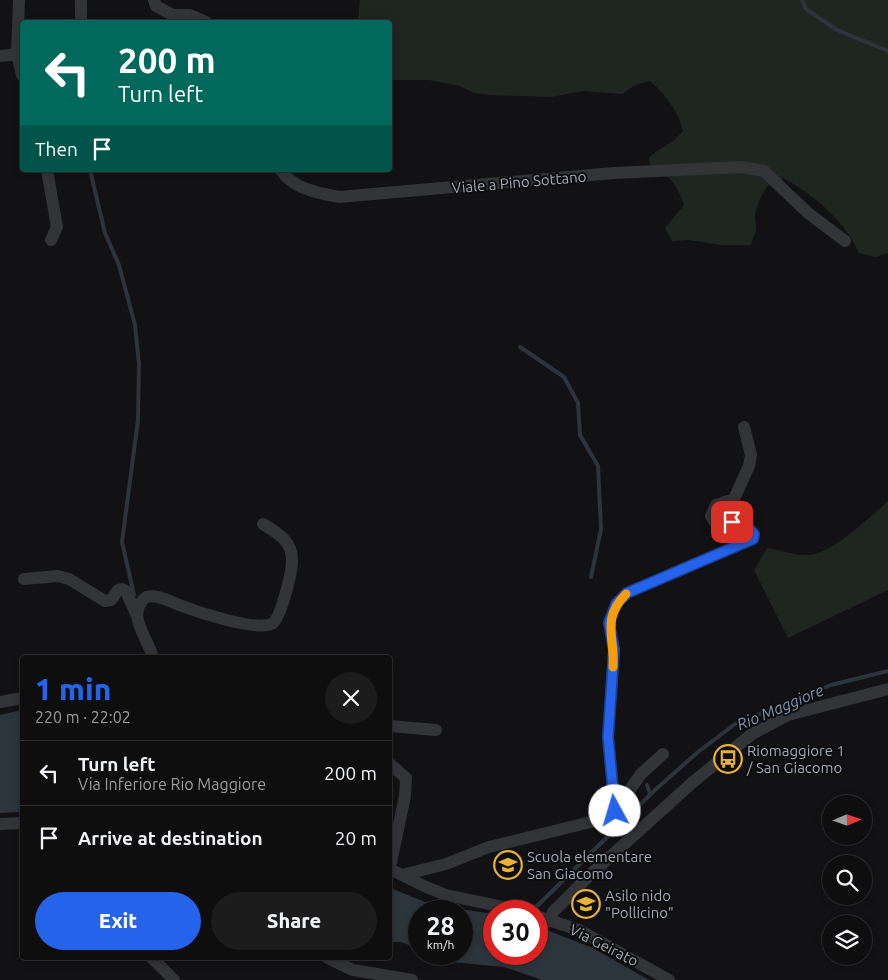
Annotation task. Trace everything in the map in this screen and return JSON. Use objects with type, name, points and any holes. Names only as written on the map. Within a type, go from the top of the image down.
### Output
[{"type":"street","points":[[0,56],[20,54],[20,0]]},
{"type":"street","points":[[81,0],[81,20]]},
{"type":"street","points":[[154,0],[156,6],[182,20]]},
{"type":"street","points":[[174,16],[190,15],[201,20]]},
{"type":"street","name":"Viale a Pino Sottano","points":[[283,172],[297,184],[313,192],[339,197],[614,173],[742,167],[764,171],[808,213],[845,241]]},
{"type":"street","points":[[47,172],[57,227],[51,240]]},
{"type":"street","points":[[615,811],[608,737],[614,650],[609,623],[612,614],[616,604],[627,593],[753,539],[754,534],[749,528],[732,522],[714,521],[711,516],[716,505],[734,499],[749,466],[751,455],[744,427]]},
{"type":"street","points":[[137,616],[140,604],[150,596],[225,619],[257,626],[273,623],[287,586],[292,554],[283,538],[263,524]]},
{"type":"street","points":[[24,579],[58,576],[69,579],[105,601],[111,600],[118,590],[126,591],[137,616],[138,625],[152,655]]},
{"type":"street","points":[[548,915],[693,782],[752,734],[788,715],[888,689]]},
{"type":"street","points":[[0,702],[20,698]]},
{"type":"street","points":[[392,726],[436,730]]},
{"type":"street","points":[[402,875],[446,864],[489,848],[599,820],[615,811],[641,774],[663,754]]},
{"type":"street","points":[[392,766],[406,778],[405,796],[392,858]]},
{"type":"street","points":[[0,824],[20,823]]},
{"type":"street","points":[[392,869],[446,895],[483,903]]},
{"type":"street","name":"Via Geirato","points":[[548,920],[579,930],[669,980]]},
{"type":"street","points":[[154,960],[174,980]]},
{"type":"street","points":[[332,960],[353,970],[412,980]]},
{"type":"shaded area","points":[[360,0],[888,0],[888,253],[875,257],[859,253],[846,231],[817,200],[783,178],[768,185],[760,198],[755,214],[756,230],[751,245],[720,245],[689,240],[672,241],[665,228],[684,205],[675,185],[650,164],[649,158],[683,131],[671,104],[650,81],[635,85],[622,94],[583,91],[551,97],[490,95],[474,93],[460,86],[429,80],[392,80],[392,20],[358,20]]},
{"type":"shaded area","points":[[888,501],[888,590],[788,638],[754,570],[767,548],[799,555],[818,553],[851,533]]},
{"type":"shaded area","points":[[20,710],[20,812],[0,813],[0,715]]},
{"type":"shaded area","points":[[392,889],[420,900],[408,900],[408,945],[401,942],[392,942]]},
{"type":"shaded area","points":[[473,911],[483,912],[483,965],[548,965],[548,931],[593,948],[649,980],[542,980],[504,967],[473,964]]},
{"type":"waterway","points":[[802,0],[806,9],[837,30],[888,51]]},
{"type":"waterway","points":[[90,172],[105,233],[119,265],[135,325],[139,364],[138,420],[122,542],[134,595]]},
{"type":"waterway","points":[[520,347],[564,377],[578,403],[580,435],[598,466],[601,529],[591,577]]},
{"type":"waterway","name":"Rio Maggiore","points":[[543,900],[655,790],[698,752],[735,724],[831,685],[888,671]]},
{"type":"waterway","points":[[647,785],[650,794]]},
{"type":"slow traffic","points":[[613,667],[614,650],[609,623],[616,604],[626,594]]},
{"type":"place","name":"Riomaggiore 1 / San Giacomo","points":[[728,759]]},
{"type":"place","name":"Scuola elementare San Giacomo","points":[[508,865]]},
{"type":"place","name":"Asilo nido \"Pollicino\"","points":[[586,904]]},
{"type":"route","points":[[615,811],[608,737],[614,650],[609,623],[616,604],[627,593],[753,539],[754,534],[749,528],[732,522]]}]
